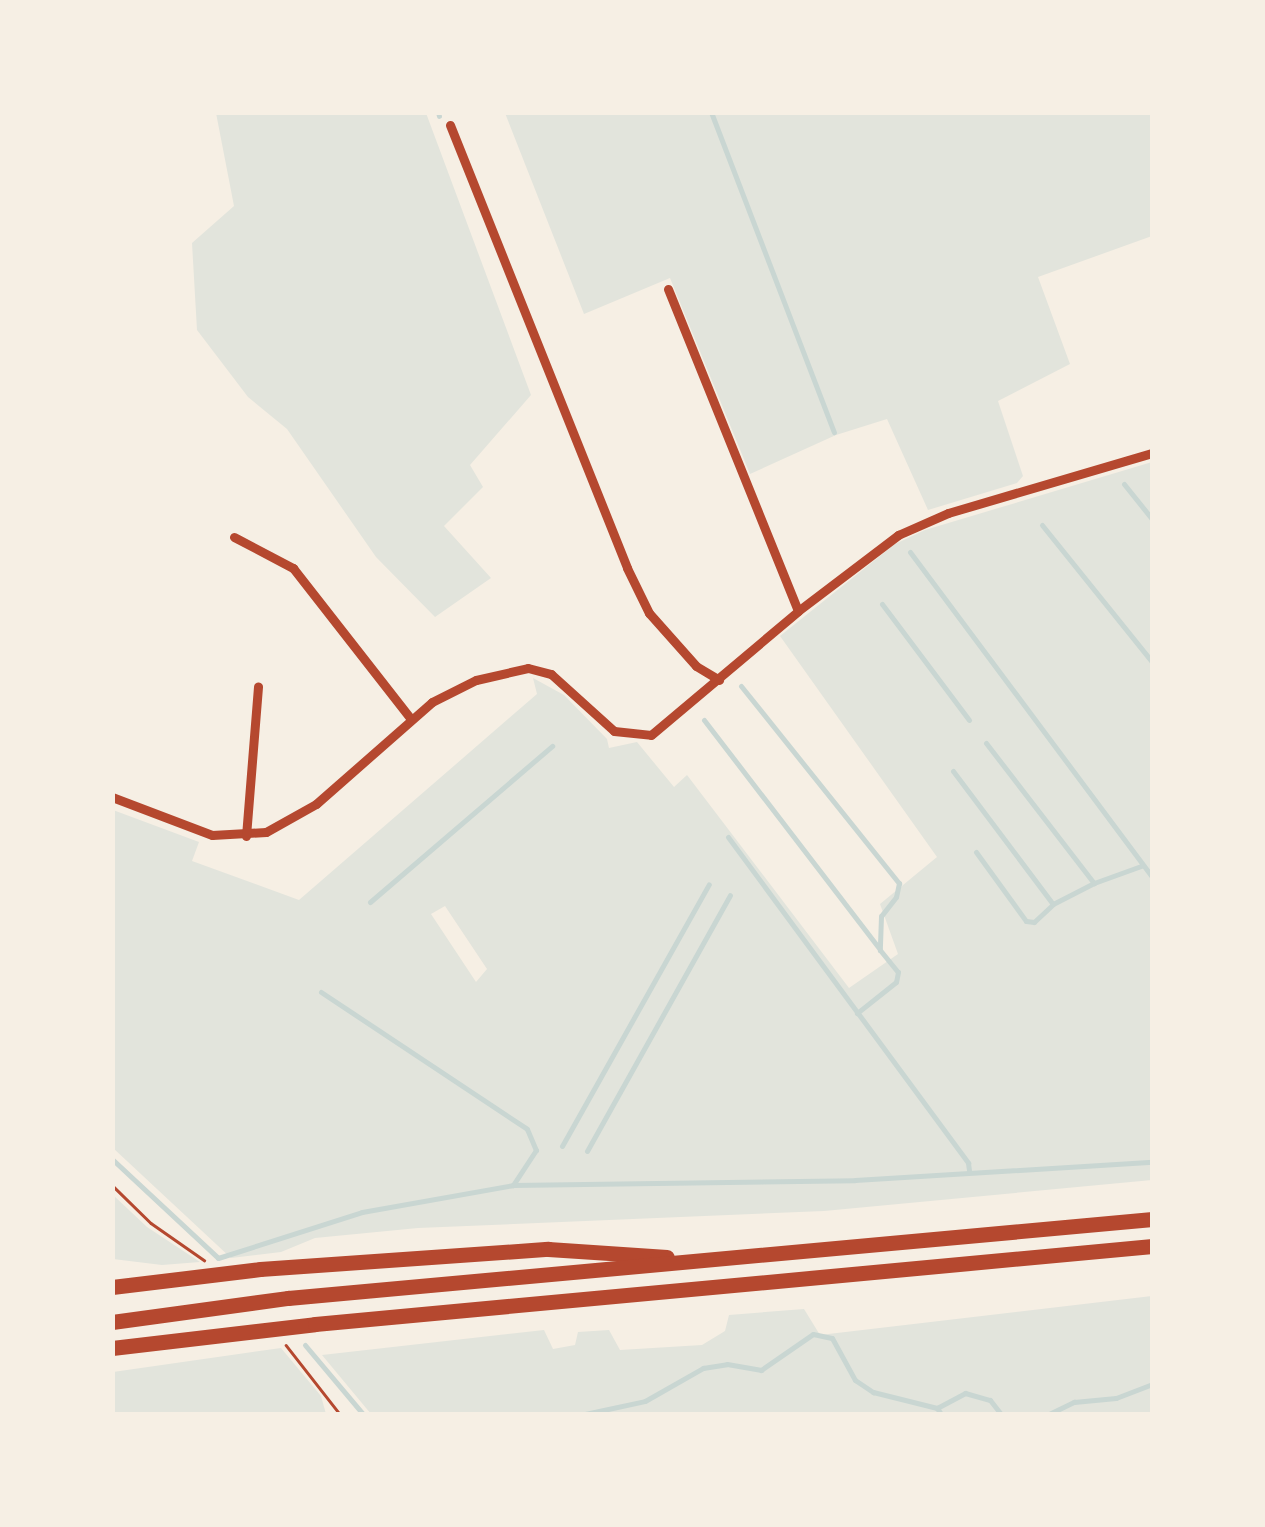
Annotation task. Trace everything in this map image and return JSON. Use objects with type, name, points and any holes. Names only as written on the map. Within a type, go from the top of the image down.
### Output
[{"type":"highway","points":[[112,1322],[288,1298],[1152,1219]]},
{"type":"highway","points":[[112,1348],[314,1324],[1152,1246]]},
{"type":"highway","points":[[112,1287],[204,1268],[260,1269],[548,1249],[706,1260]]},
{"type":"street","points":[[450,125],[627,568],[659,625],[696,666],[720,680]]},
{"type":"street","points":[[668,289],[798,611]]},
{"type":"street","points":[[112,797],[212,834],[246,836],[285,825],[316,804],[410,718],[476,680],[541,669],[614,731],[641,737],[662,729],[798,611],[881,546],[920,524],[1152,453]]},
{"type":"street","points":[[234,536],[293,568],[410,718]]},
{"type":"street","points":[[246,836],[258,686]]},
{"type":"path","points":[[112,1186],[204,1268]]},
{"type":"path","points":[[289,1348],[340,1414]]},
{"type":"shaded area","points":[[216,113],[426,113],[531,395],[470,465],[483,487],[444,526],[491,578],[435,617],[376,557],[287,429],[248,397],[197,330],[192,243],[234,206]]},
{"type":"shaded area","points":[[505,113],[1152,113],[1152,236],[1038,277],[1070,364],[998,401],[1023,476],[1017,483],[928,510],[887,419],[836,435],[750,474],[670,278],[584,314]]},
{"type":"shaded area","points":[[1152,462],[1152,1180],[824,1211],[418,1228],[315,1238],[281,1252],[231,1258],[113,1148],[113,810],[199,842],[192,861],[299,900],[537,694],[533,678],[564,695],[607,739],[609,748],[637,742],[674,787],[687,775],[849,988],[898,954],[880,904],[937,857],[780,636],[895,544],[925,530]],"holes":[[[445,906],[487,969],[476,982],[431,914]]]},
{"type":"shaded area","points":[[112,1194],[147,1227],[200,1262],[162,1265],[113,1259]]},
{"type":"shaded area","points":[[1152,1296],[1152,1414],[371,1414],[322,1355],[544,1330],[553,1349],[575,1345],[578,1332],[609,1330],[620,1350],[702,1345],[725,1331],[729,1315],[804,1309],[820,1335]]},
{"type":"shaded area","points":[[281,1348],[321,1396],[326,1414],[113,1414],[113,1372]]},
{"type":"waterway","points":[[438,112],[439,116]]},
{"type":"waterway","points":[[711,112],[834,432]]},
{"type":"waterway","points":[[1124,484],[1152,519]]},
{"type":"waterway","points":[[1042,525],[1152,662]]},
{"type":"waterway","points":[[910,552],[1152,877]]},
{"type":"waterway","points":[[882,604],[969,720]]},
{"type":"waterway","points":[[741,686],[899,883],[896,897],[881,916],[880,950],[898,972],[896,982],[857,1013]]},
{"type":"waterway","points":[[704,720],[879,948]]},
{"type":"waterway","points":[[986,743],[1094,883]]},
{"type":"waterway","points":[[370,902],[552,746]]},
{"type":"waterway","points":[[953,771],[1053,904]]},
{"type":"waterway","points":[[728,837],[968,1163],[969,1170]]},
{"type":"waterway","points":[[976,852],[1026,921],[1034,922],[1053,904],[1094,883],[1141,866]]},
{"type":"waterway","points":[[562,1146],[709,884]]},
{"type":"waterway","points":[[587,1151],[730,895]]},
{"type":"waterway","points":[[321,992],[527,1129],[536,1150],[513,1185]]},
{"type":"waterway","points":[[112,1159],[218,1258],[362,1212],[513,1185],[855,1180],[1152,1162]]},
{"type":"waterway","points":[[585,1414],[645,1401],[703,1368],[727,1364],[761,1370],[813,1334],[832,1338],[855,1380],[873,1392],[937,1408],[941,1414]]},
{"type":"waterway","points":[[305,1345],[363,1414]]},
{"type":"waterway","points":[[1049,1414],[1074,1402],[1116,1398],[1152,1384]]},
{"type":"waterway","points":[[937,1408],[965,1393],[990,1400],[1001,1414]]}]
